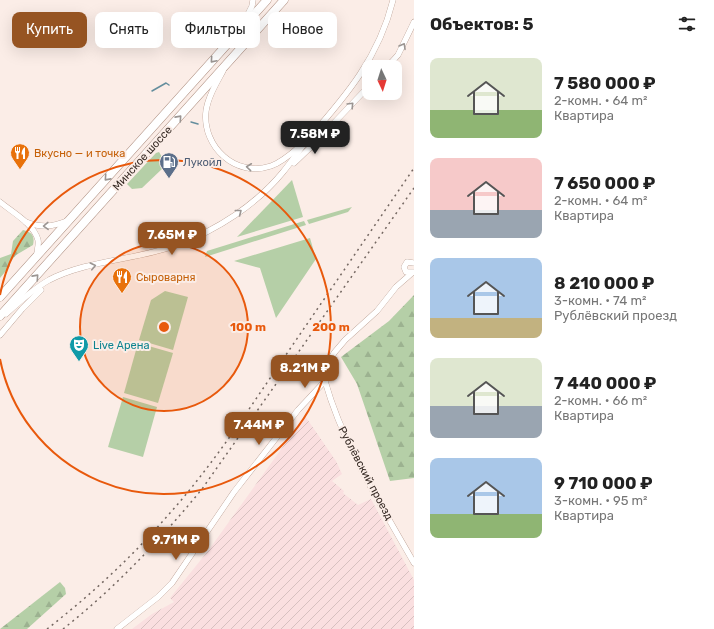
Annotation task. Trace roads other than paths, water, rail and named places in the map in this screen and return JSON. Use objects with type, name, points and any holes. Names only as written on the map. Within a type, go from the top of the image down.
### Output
[{"type":"highway","name":"Минское шоссе","points":[[256,12],[267,0]]},
{"type":"highway","name":"Минское шоссе","points":[[0,316],[284,0]]},
{"type":"highway","name":"Минское шоссе","points":[[0,296],[223,48]]},
{"type":"street","points":[[249,12],[253,0]]},
{"type":"street","points":[[283,173],[352,87],[370,60],[380,41],[393,0]]},
{"type":"street","points":[[392,60],[401,49],[414,22]]},
{"type":"street","points":[[227,64],[212,93],[206,110],[206,120],[211,140],[222,156],[240,166],[260,168],[281,161],[308,140]]},
{"type":"street","points":[[0,320],[38,287],[58,276],[176,246],[225,223],[263,193],[314,144],[362,93]]},
{"type":"street","points":[[0,202],[32,229],[38,241],[37,255]]},
{"type":"street","points":[[24,221],[40,227],[48,227],[68,221]]},
{"type":"street","points":[[396,287],[405,264],[414,257]]},
{"type":"street","points":[[405,264],[414,263]]},
{"type":"street","points":[[405,264],[406,272],[413,272]]},
{"type":"street","points":[[0,335],[38,292],[73,272]]},
{"type":"street","points":[[117,629],[158,598],[172,583],[234,492],[298,410],[325,381],[326,370],[334,353],[345,340],[377,312],[396,287],[413,272]]},
{"type":"street","name":"Рублёвский проезд","points":[[325,381],[341,427],[370,484],[414,563]]},
{"type":"waterway","points":[[152,91],[166,83],[169,85]]},
{"type":"waterway","points":[[191,122],[198,124]]},
{"type":"railway","points":[[47,629],[80,602],[127,559],[156,529],[200,478],[414,168]]},
{"type":"railway","points":[[63,629],[101,597],[136,563],[170,527],[202,489],[414,188]]},
{"type":"place","name":"Вкусно — и точка","points":[[20,170]]},
{"type":"place","name":"Лукойл","points":[[169,179]]},
{"type":"place","name":"Сыроварня","points":[[122,294]]},
{"type":"place","name":"Live Арена","points":[[79,362]]}]
